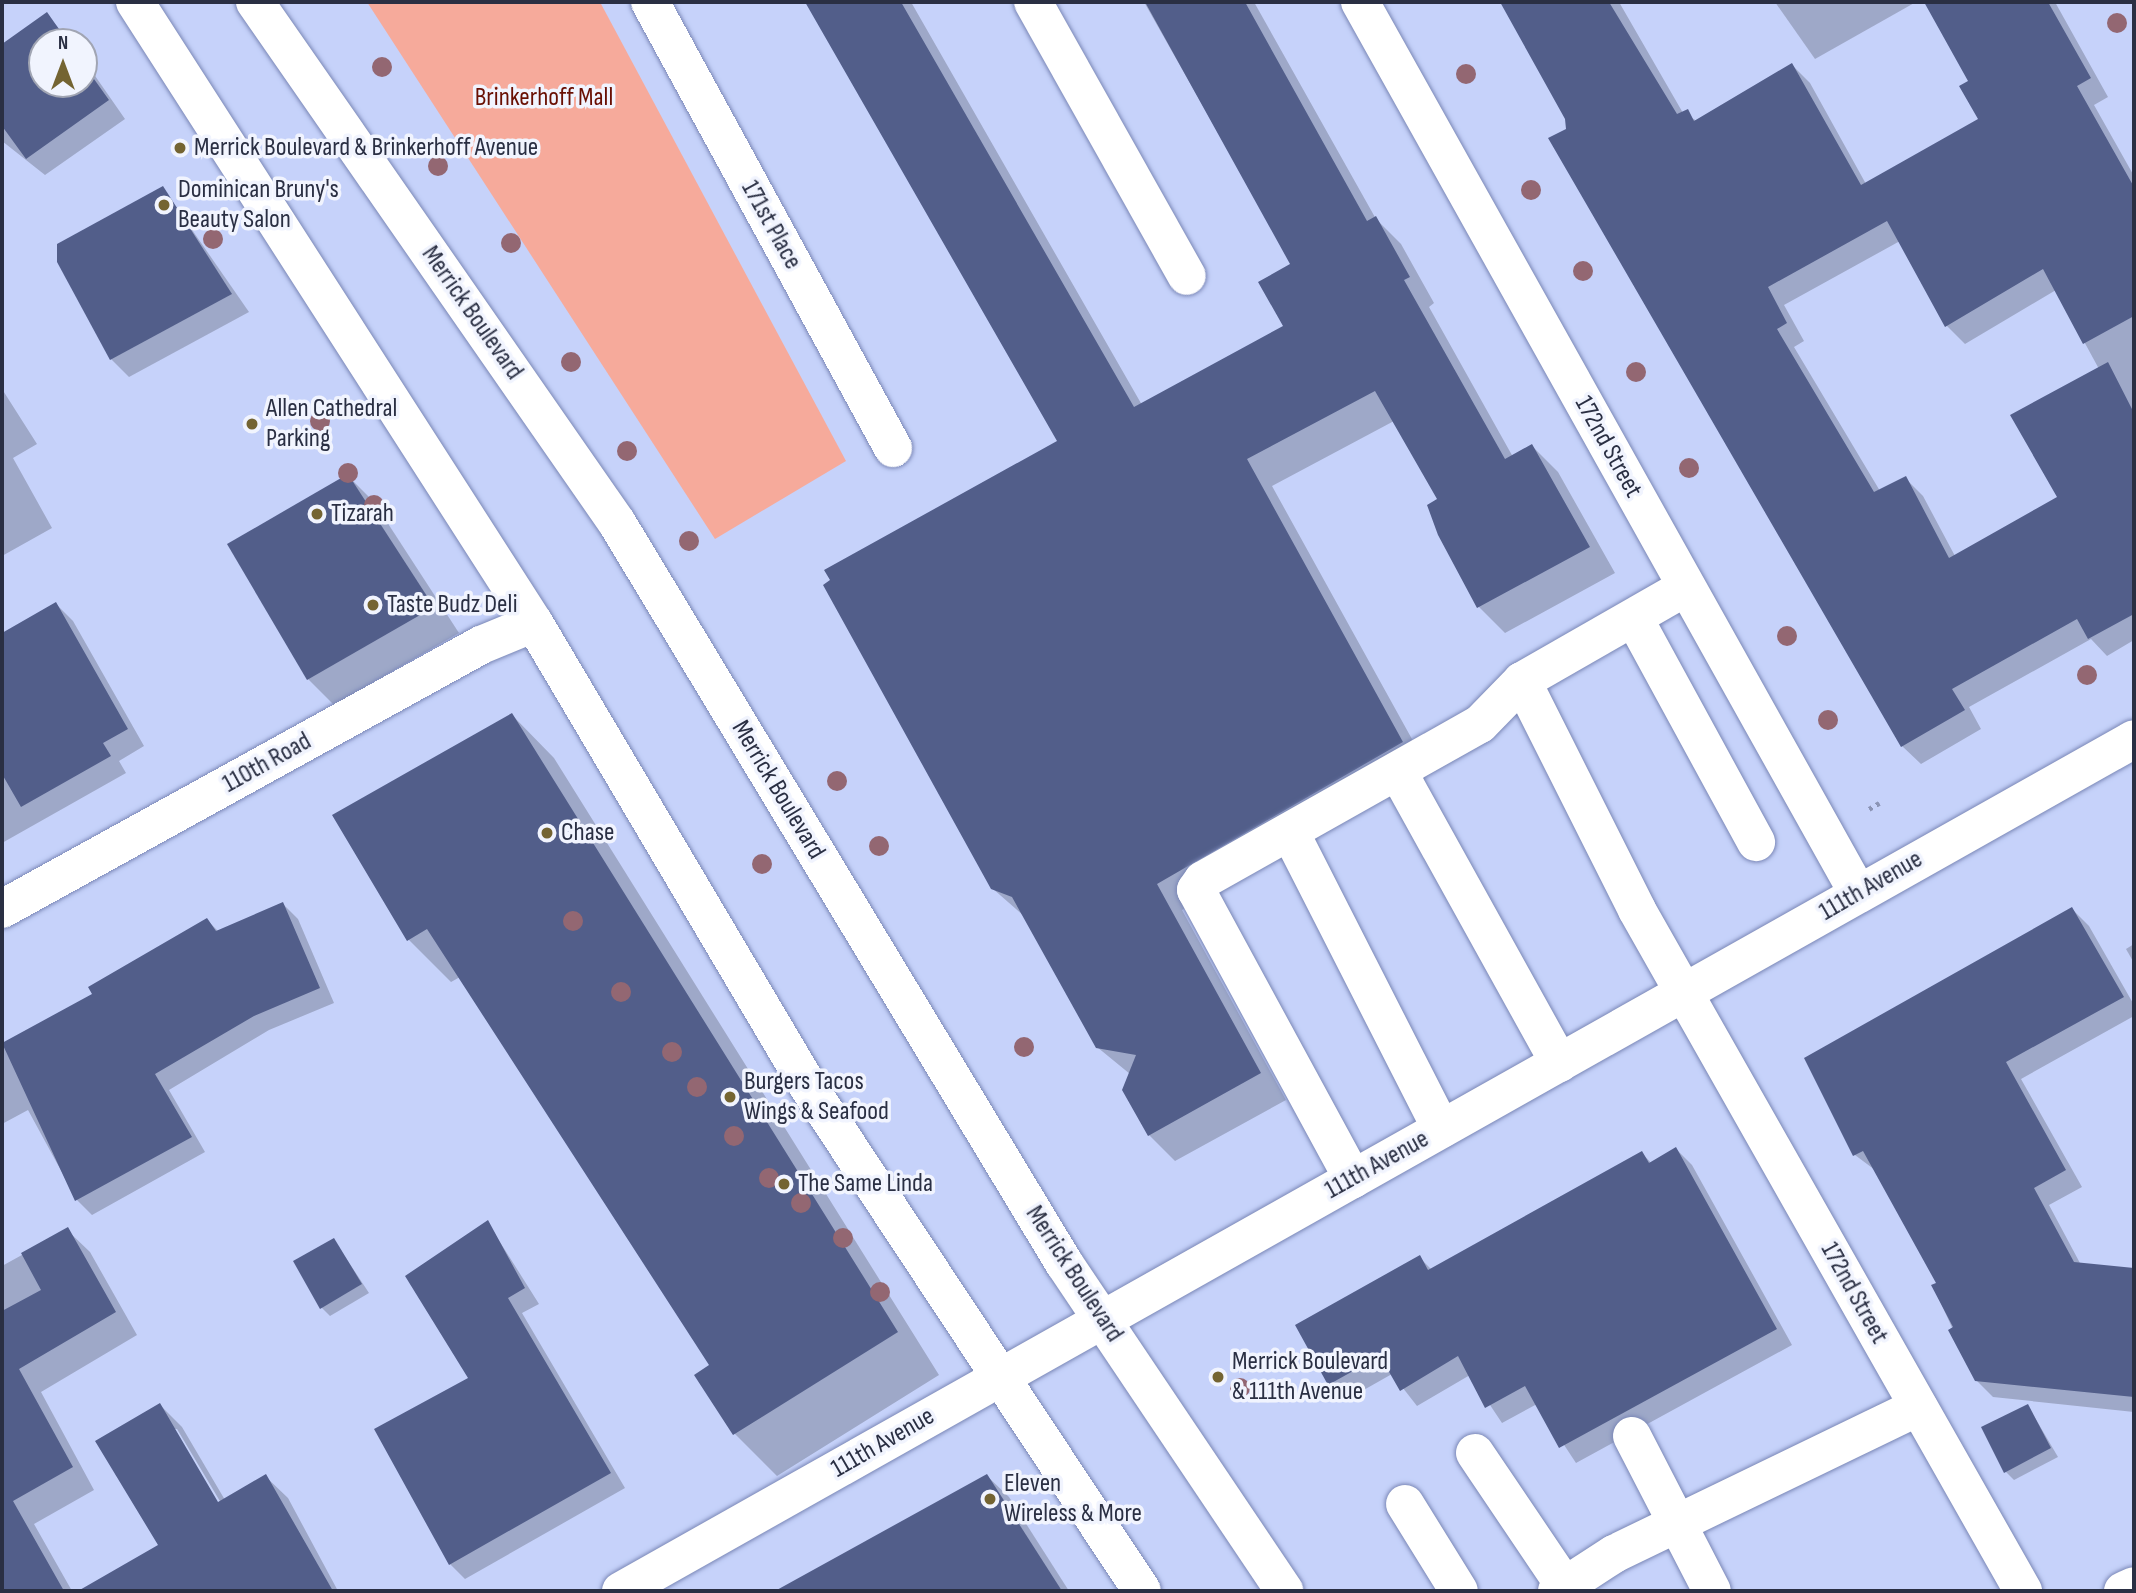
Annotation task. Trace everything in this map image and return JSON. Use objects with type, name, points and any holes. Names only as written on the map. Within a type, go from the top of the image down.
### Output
[{"type":"street","points":[[135,2],[534,623],[808,1086],[998,1378],[1142,1591]]},
{"type":"street","name":"Merrick Boulevard","points":[[255,2],[617,523],[1104,1322],[1284,1591]]},
{"type":"street","name":"171st Place","points":[[650,2],[893,448]]},
{"type":"street","points":[[1033,2],[1187,276]]},
{"type":"street","name":"172nd Street","points":[[1360,2],[1857,893]]},
{"type":"street","points":[[1353,1179],[1196,900],[1203,880],[1291,834],[1480,724],[1522,681],[1635,620],[1686,587]]},
{"type":"street","points":[[1635,620],[1756,842]]},
{"type":"street","name":"110th Road","points":[[2,909],[481,645],[534,623]]},
{"type":"street","name":"172nd Street","points":[[1522,681],[1686,993],[2023,1591]]},
{"type":"street","name":"111th Avenue","points":[[644,1586],[998,1378],[1104,1322],[1441,1129],[1686,993],[1857,893],[2134,739]]},
{"type":"street","points":[[1398,772],[1559,1063]]},
{"type":"street","points":[[1291,834],[1441,1129]]},
{"type":"street","points":[[1475,1453],[1563,1590],[1673,1525],[1918,1407]]},
{"type":"street","points":[[1632,1436],[1673,1525],[1712,1591]]},
{"type":"street","points":[[1405,1504],[1459,1591]]},
{"type":"street","points":[[2123,1591],[2134,1586]]},
{"type":"green space","name":"Brinkerhoff Mall","points":[[367,2],[600,2],[846,461],[715,539]]},
{"type":"building","points":[[805,2],[901,2],[1134,407],[1283,326],[1258,282],[1290,264],[1145,2],[1245,2],[1367,221],[1376,216],[1410,277],[1404,280],[1505,459],[1532,444],[1590,547],[1477,608],[1438,535],[1427,505],[1437,499],[1375,391],[1247,459],[1403,742],[1157,884],[1261,1073],[1148,1136],[1122,1090],[1136,1055],[1096,1048],[1012,897],[991,889],[823,585],[830,580],[824,570],[1057,441]]},
{"type":"building","points":[[1500,2],[1609,2],[1677,114],[1688,109],[1694,121],[1792,63],[1861,185],[1978,119],[1959,86],[1968,81],[1924,2],[2048,2],[2091,78],[2077,86],[2134,187],[2134,316],[2083,344],[2043,269],[1945,327],[1887,221],[1768,287],[1787,323],[1777,329],[1874,492],[1906,476],[1949,558],[2057,497],[2010,415],[2108,362],[2134,413],[2134,614],[2088,639],[2077,619],[1952,689],[1965,710],[1901,747],[1548,138],[1566,129],[1565,119]]},
{"type":"building","points":[[47,12],[58,28],[28,28],[28,98],[98,98],[98,85],[109,100],[26,159],[2,126],[2,44]]},
{"type":"building","points":[[163,186],[232,294],[110,360],[57,262],[57,244]]},
{"type":"building","points":[[348,474],[434,607],[307,680],[227,544]]},
{"type":"building","points":[[56,602],[128,729],[103,743],[111,756],[21,807],[2,774],[2,633]]},
{"type":"building","points":[[512,713],[898,1332],[733,1435],[694,1375],[709,1365],[427,929],[407,941],[332,815]]},
{"type":"building","points":[[283,902],[320,988],[254,1016],[155,1074],[192,1137],[75,1201],[2,1043],[92,994],[88,987],[207,918],[216,931]]},
{"type":"building","points":[[2072,907],[2124,997],[2006,1062],[2066,1170],[2034,1188],[2074,1262],[2134,1268],[2134,1397],[1975,1381],[1948,1330],[1953,1327],[1931,1285],[1936,1283],[1863,1151],[1853,1156],[1804,1058]]},
{"type":"building","points":[[1676,1147],[1777,1329],[1559,1448],[1525,1386],[1485,1408],[1458,1356],[1400,1391],[1380,1356],[1328,1385],[1295,1325],[1420,1255],[1428,1270],[1642,1151],[1649,1163]]},
{"type":"building","points":[[488,1220],[525,1288],[508,1298],[611,1473],[449,1565],[374,1429],[468,1378],[405,1276]]},
{"type":"building","points":[[68,1227],[116,1312],[19,1369],[73,1467],[13,1501],[64,1591],[2,1591],[2,1311],[41,1290],[21,1253]]},
{"type":"building","points":[[334,1238],[362,1284],[320,1309],[293,1261]]},
{"type":"building","points":[[160,1403],[218,1502],[266,1474],[333,1591],[78,1591],[158,1545],[95,1441]]},
{"type":"building","points":[[2028,1404],[2051,1448],[2004,1473],[1981,1427]]},
{"type":"building","points":[[987,1474],[1062,1591],[775,1591]]},
{"type":"place","name":"Merrick Boulevard & Brinkerhoff Avenue","points":[[180,148]]},
{"type":"place","name":"Dominican Bruny's Beauty Salon","points":[[164,205]]},
{"type":"place","name":"Allen Cathedral Parking","points":[[252,424]]},
{"type":"place","name":"Tizarah","points":[[317,514]]},
{"type":"place","name":"Taste Budz Deli","points":[[373,605]]},
{"type":"place","name":"Chase","points":[[547,833]]},
{"type":"place","name":"Burgers Tacos Wings & Seafood","points":[[730,1097]]},
{"type":"place","name":"The Same Linda","points":[[784,1184]]},
{"type":"place","name":"Merrick Boulevard & 111th Avenue","points":[[1218,1377]]},
{"type":"place","name":"Eleven Wireless & More","points":[[990,1499]]}]
